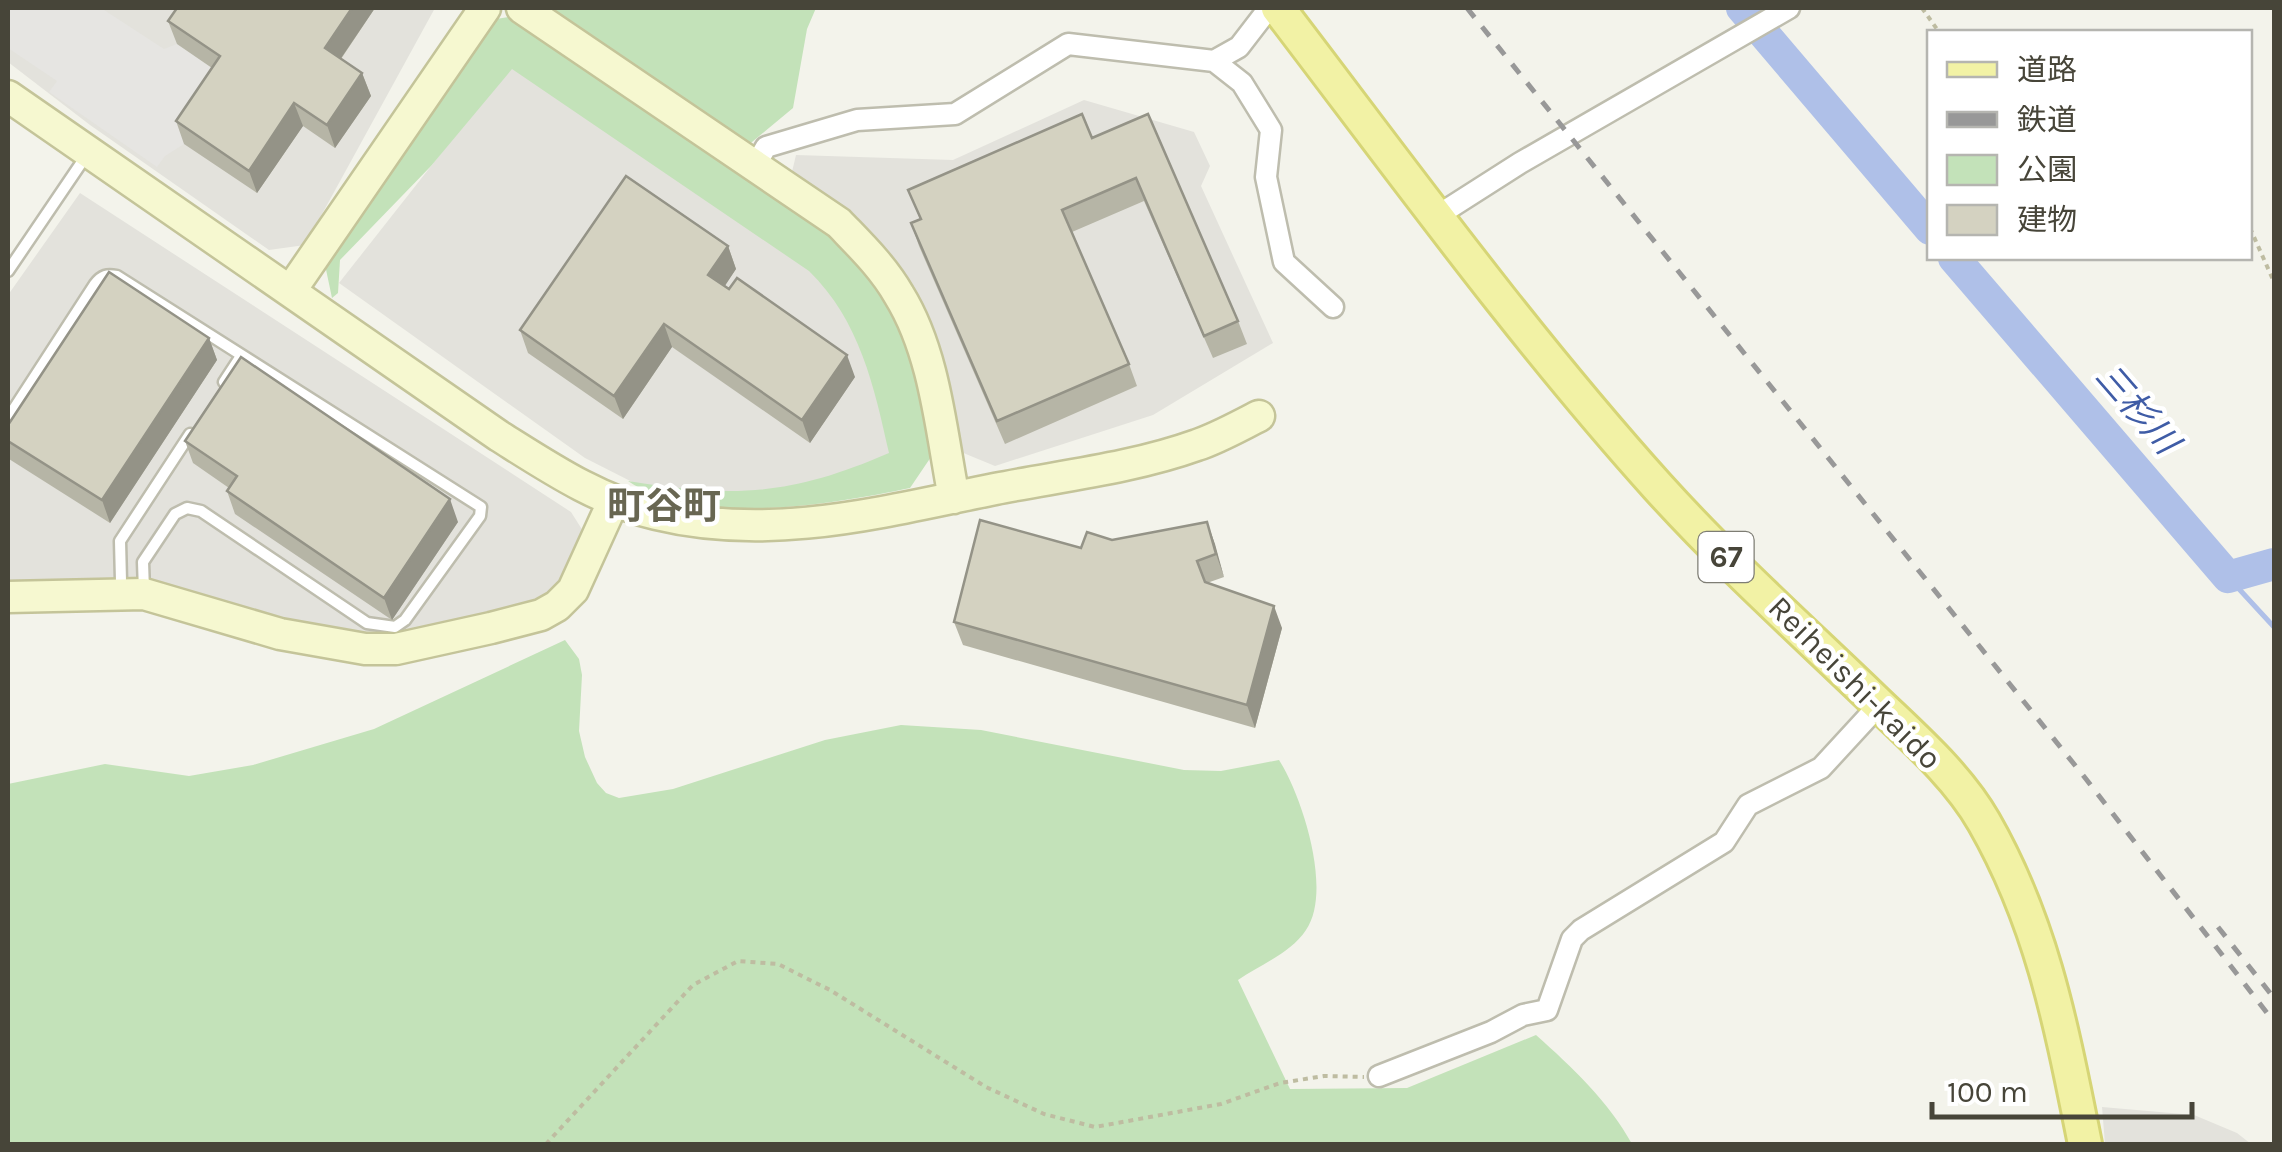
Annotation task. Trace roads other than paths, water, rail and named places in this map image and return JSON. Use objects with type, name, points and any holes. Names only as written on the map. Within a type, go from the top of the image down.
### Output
[{"type":"main road","name":"Reiheishi-kaido","points":[[1278,8],[1437,216],[1657,486],[1943,768],[1981,818],[2032,919],[2052,988],[2085,1144]]},
{"type":"street","points":[[291,290],[486,8]]},
{"type":"street","points":[[522,8],[839,223],[867,251],[915,325],[954,498]]},
{"type":"street","points":[[1214,61],[1239,47],[1269,8]]},
{"type":"street","points":[[1437,216],[1520,163],[1783,11]]},
{"type":"street","points":[[755,166],[766,147],[858,120],[954,114],[1068,44],[1214,61],[1242,83],[1270,130],[1266,176],[1284,262],[1333,307]]},
{"type":"street","points":[[8,96],[500,436],[613,502],[684,520],[746,528],[874,515],[1146,459],[1198,445],[1259,416]]},
{"type":"street","points":[[8,597],[144,594],[280,634],[365,649],[396,649],[491,628],[557,606],[573,590],[613,502]]},
{"type":"street","points":[[1378,1076],[1491,1032],[1523,1015],[1547,1010],[1572,939],[1581,930],[1724,842],[1748,805],[1821,768],[1880,705]]},
{"type":"lane","points":[[8,271],[88,152]]},
{"type":"lane","points":[[8,418],[95,284],[109,274],[481,507],[480,516],[405,620],[395,627],[367,623],[201,511],[186,508],[175,514],[143,562],[144,594]]},
{"type":"lane","points":[[220,388],[241,356]]},
{"type":"lane","points":[[113,594],[121,581],[120,541],[200,419]]},
{"type":"waterway","name":"三杉川","points":[[1742,8],[1927,225]]},
{"type":"waterway","name":"三杉川","points":[[1956,260],[2228,577],[2274,564]]},
{"type":"waterway","points":[[2228,577],[2274,627]]},
{"type":"railway","points":[[1467,8],[2086,779],[2274,1022]]},
{"type":"railway","points":[[2218,927],[2274,998]]},
{"type":"district","name":"町谷町","points":[[664,506]]}]
